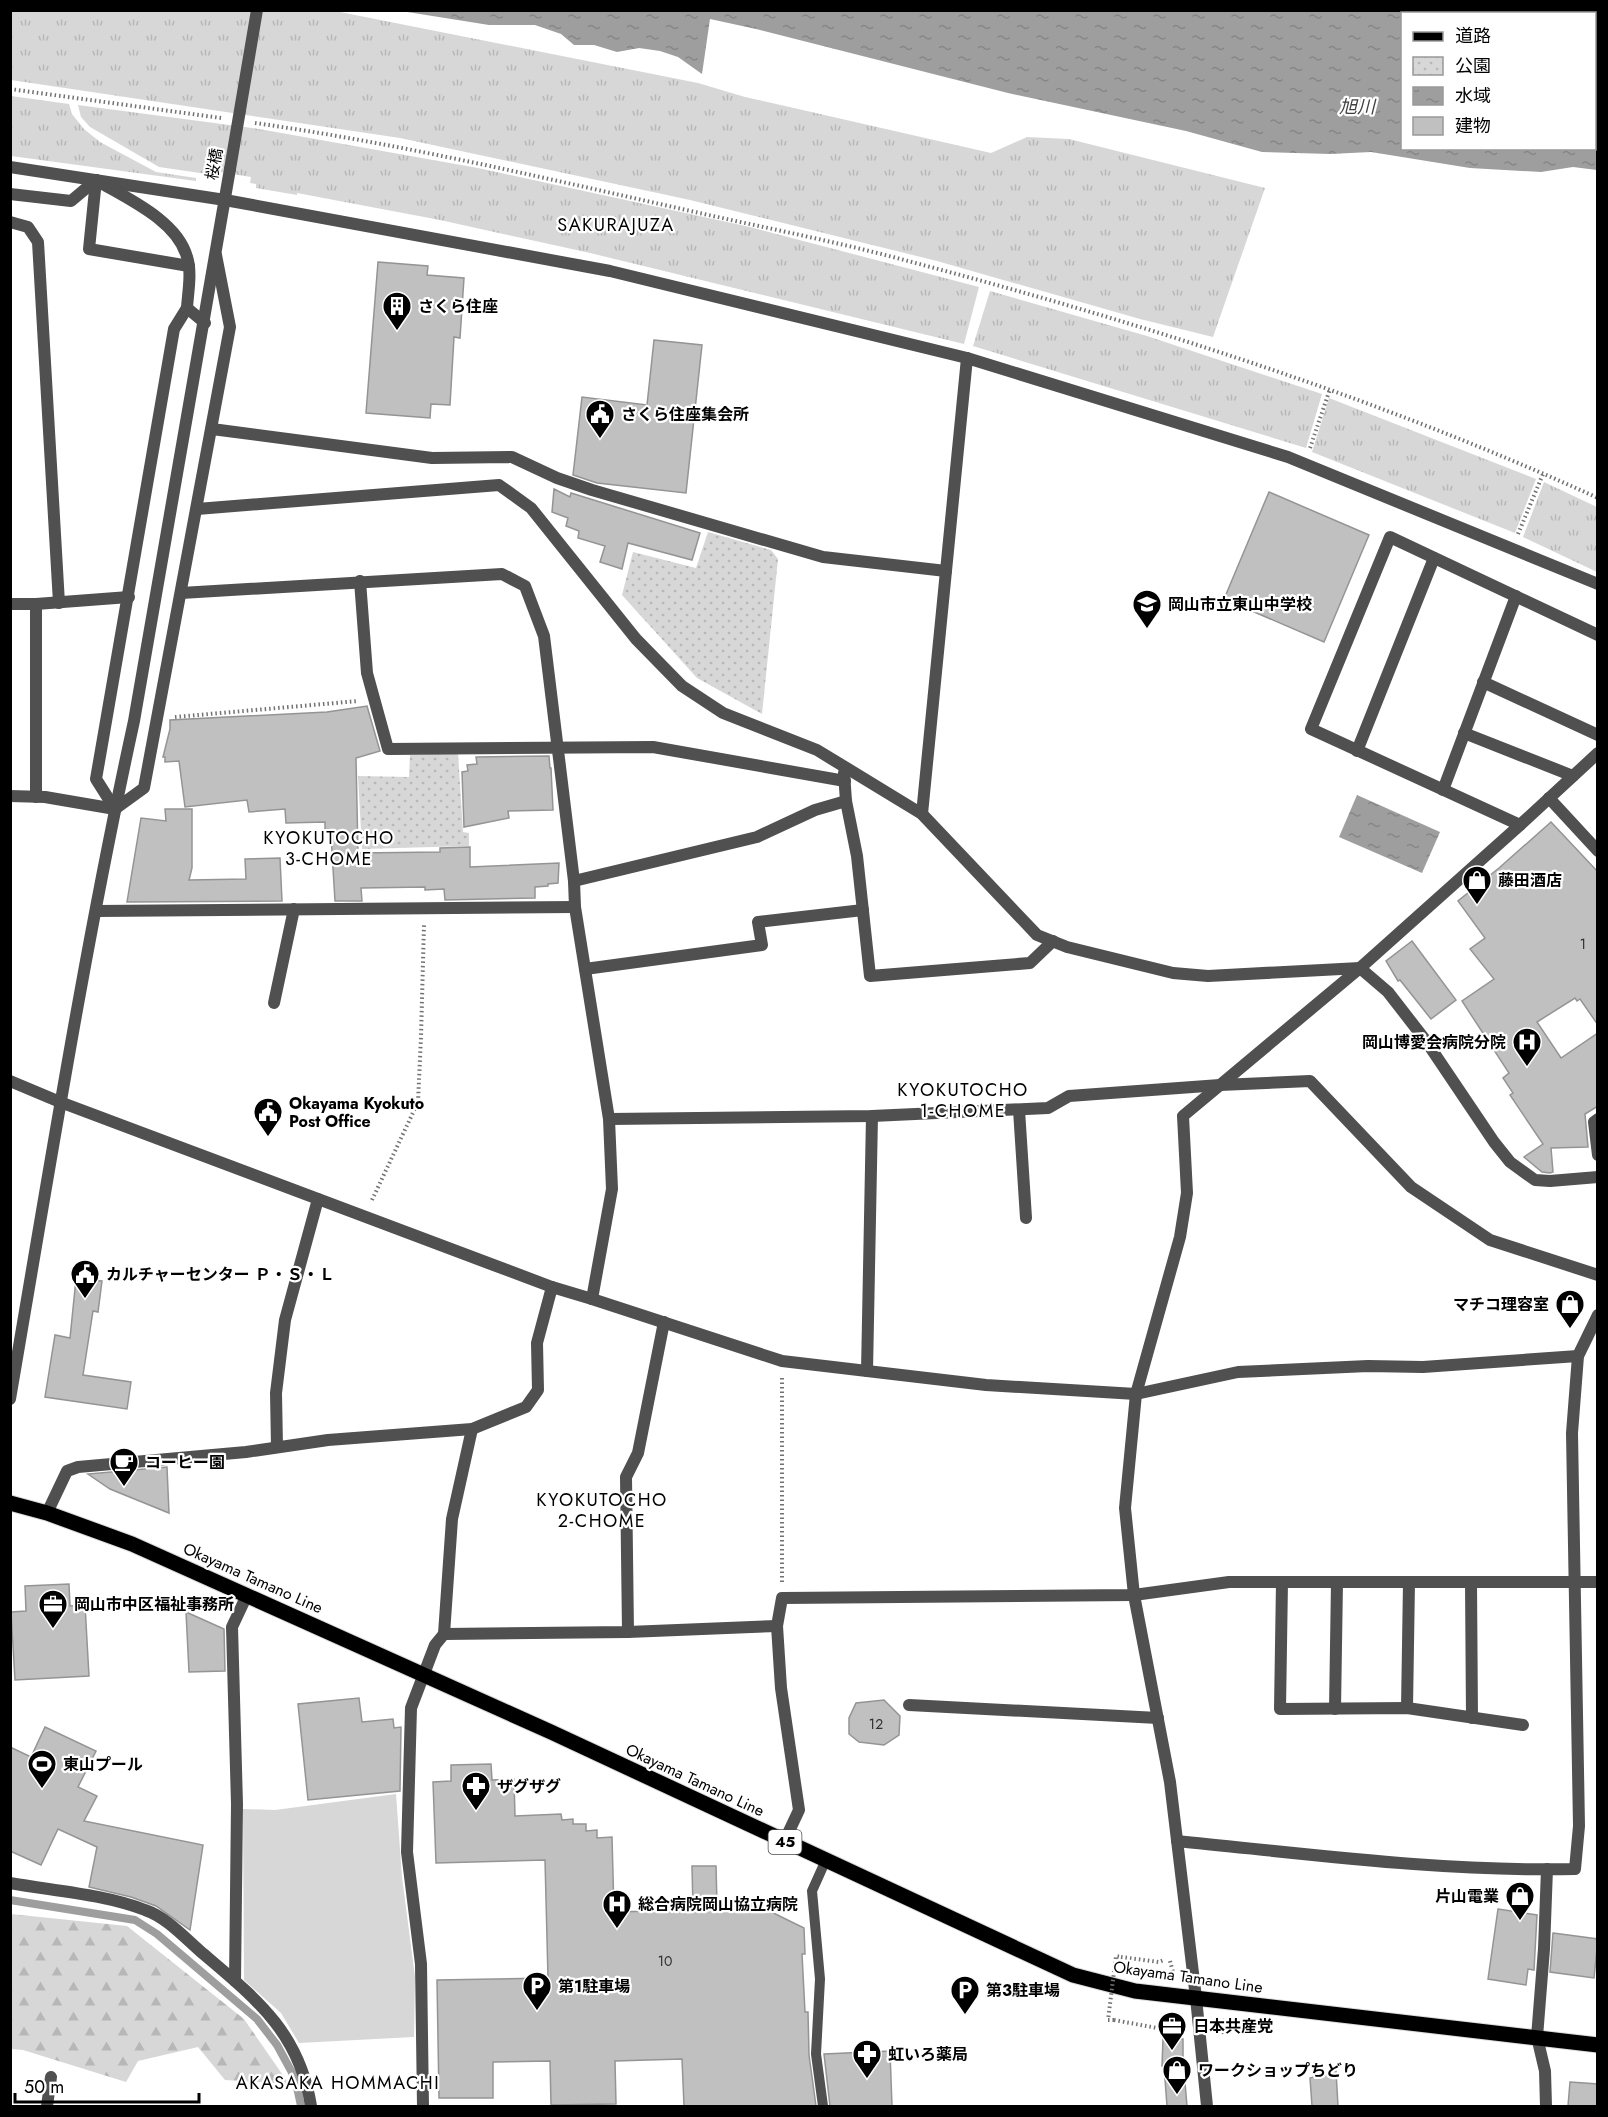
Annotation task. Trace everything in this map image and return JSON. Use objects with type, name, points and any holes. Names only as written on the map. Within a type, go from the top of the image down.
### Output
[{"type":"main road","name":"Okayama Tamano Line","points":[[10,1503],[47,1513],[132,1544],[551,1732],[825,1862],[1073,1975],[1136,1991],[1598,2045]]},
{"type":"street","name":"桜橋","points":[[10,1399],[60,1102],[115,809],[134,721],[205,323],[257,10]]},
{"type":"street","points":[[10,167],[225,200],[610,271],[967,358],[1305,464],[1598,584]]},
{"type":"street","points":[[10,194],[70,201],[96,180]]},
{"type":"street","points":[[96,180],[148,211],[164,224],[182,245],[189,266],[187,308],[174,329],[96,779],[115,809]]},
{"type":"street","points":[[96,180],[89,249],[189,266]]},
{"type":"street","points":[[10,222],[28,227],[38,242],[59,603]]},
{"type":"street","points":[[10,796],[36,796],[115,809],[144,788],[230,327],[216,255]]},
{"type":"street","points":[[187,308],[205,323]]},
{"type":"street","points":[[922,814],[967,358]]},
{"type":"street","points":[[212,429],[432,458],[512,458],[557,478],[592,490],[823,557],[946,571]]},
{"type":"street","points":[[197,508],[499,485],[531,508],[636,639],[682,686],[723,713],[817,750],[922,814],[1037,935],[1067,947],[1173,973],[1208,976],[1360,968],[1388,992],[1420,1033],[1510,1162],[1535,1180],[1581,1180],[1598,1177]]},
{"type":"street","points":[[1521,825],[1311,729],[1390,537],[1598,635]]},
{"type":"street","points":[[1357,751],[1434,558]]},
{"type":"street","points":[[181,593],[502,574],[525,586],[544,636],[574,881],[575,907],[609,1119],[612,1188],[592,1299]]},
{"type":"street","points":[[360,581],[367,673],[388,749],[653,747],[845,781]]},
{"type":"street","points":[[1443,790],[1516,596]]},
{"type":"street","points":[[10,604],[59,603],[129,597]]},
{"type":"street","points":[[36,604],[36,796]]},
{"type":"street","points":[[1484,682],[1598,735]]},
{"type":"street","points":[[1464,733],[1573,776]]},
{"type":"street","points":[[1207,2106],[1170,1782],[1134,1595],[1125,1508],[1136,1394],[1180,1237],[1187,1193],[1184,1116],[1360,968],[1521,825],[1598,753]]},
{"type":"street","points":[[844,766],[846,801],[857,856],[870,976],[1030,963],[1053,941]]},
{"type":"street","points":[[1549,798],[1598,851]]},
{"type":"street","points":[[574,881],[757,837],[815,810],[846,801]]},
{"type":"street","points":[[96,911],[575,907]]},
{"type":"street","points":[[274,1003],[294,909]]},
{"type":"street","points":[[585,969],[762,945],[758,922],[863,910]]},
{"type":"street","points":[[10,1081],[60,1102],[552,1287],[782,1361],[986,1385],[1136,1394],[1238,1372],[1368,1366],[1423,1367],[1578,1356]]},
{"type":"street","points":[[609,1119],[872,1116],[1019,1110],[1048,1108],[1069,1096],[1310,1081],[1411,1187],[1490,1240],[1598,1275]]},
{"type":"street","points":[[1019,1110],[1026,1218]]},
{"type":"street","points":[[867,1371],[872,1116]]},
{"type":"street","points":[[1598,1119],[1594,1122],[1598,1155]]},
{"type":"street","points":[[277,1447],[276,1393],[285,1320],[318,1199]]},
{"type":"street","points":[[47,1513],[67,1471],[78,1467],[328,1440],[472,1429],[526,1407],[538,1390],[537,1343],[552,1287]]},
{"type":"street","points":[[1177,1841],[1386,1862],[1575,1869],[1579,1826],[1572,1433],[1578,1356],[1598,1315]]},
{"type":"street","points":[[628,1632],[626,1477],[638,1453],[664,1322]]},
{"type":"street","points":[[423,2106],[421,1964],[407,1852],[411,1708],[435,1644],[444,1634],[452,1519],[472,1429]]},
{"type":"street","points":[[784,1842],[798,1810],[781,1688],[777,1626],[782,1598],[1134,1595],[1229,1582],[1598,1582]]},
{"type":"street","points":[[1282,1582],[1280,1709],[1407,1708],[1523,1725]]},
{"type":"street","points":[[1335,1709],[1337,1582]]},
{"type":"street","points":[[1407,1708],[1409,1582]]},
{"type":"street","points":[[1471,1582],[1472,1718]]},
{"type":"street","points":[[235,1981],[237,1804],[232,1627],[247,1596]]},
{"type":"street","points":[[444,1634],[628,1632],[777,1626]]},
{"type":"street","points":[[909,1705],[1158,1718]]},
{"type":"street","points":[[1546,2106],[1545,2071],[1537,2037],[1544,1950],[1547,1869]]},
{"type":"street","points":[[10,1883],[116,1901],[148,1911],[170,1925],[235,1981],[274,2019],[297,2056],[308,2085],[311,2106]]},
{"type":"street","points":[[47,2106],[51,2077]]},
{"type":"lane","points":[[823,2106],[816,2054],[820,1979],[812,1890],[825,1862]]},
{"type":"path","points":[[10,88],[232,120]]},
{"type":"path","points":[[254,123],[451,157],[906,260],[1132,325],[1330,389],[1598,498]]},
{"type":"path","points":[[1305,464],[1330,389]]},
{"type":"path","points":[[1512,549],[1543,474]]},
{"type":"path","points":[[158,718],[374,700]]},
{"type":"path","points":[[364,1216],[418,1102],[422,1037],[424,908]]},
{"type":"path","points":[[782,1361],[782,1598]]},
{"type":"path","points":[[1157,2028],[1108,2020],[1116,1956],[1159,1962],[1164,1960]]},
{"type":"green space","points":[[10,11],[335,11],[698,83],[745,97],[991,153],[1027,137],[1069,139],[1265,188],[1213,337],[1140,319],[937,261],[690,200],[400,138],[11,80]]},
{"type":"green space","points":[[11,96],[69,104],[72,114],[84,129],[100,142],[156,172],[196,178],[196,181],[11,156]]},
{"type":"green space","points":[[78,105],[259,129],[478,168],[750,227],[979,287],[964,344],[590,253],[440,220],[297,193],[297,195],[256,188],[256,184],[250,183],[251,177],[208,170],[207,174],[159,167],[90,127],[81,117]]},
{"type":"green space","points":[[990,291],[1147,336],[1322,394],[1306,448],[973,346]]},
{"type":"green space","points":[[1329,398],[1536,479],[1515,533],[1312,452]]},
{"type":"green space","points":[[1544,482],[1597,507],[1597,572],[1523,537]]},
{"type":"green space","points":[[708,532],[771,550],[778,559],[762,714],[697,678],[622,595],[633,552],[696,568]]},
{"type":"green space","points":[[458,753],[463,832],[469,833],[469,846],[362,849],[358,776],[409,777],[410,755]]},
{"type":"green space","points":[[396,1794],[402,1877],[415,1977],[414,2037],[299,2043],[281,2013],[244,1980],[243,1809],[275,1810]]},
{"type":"green space","points":[[11,1914],[127,1926],[244,2019],[289,2084],[225,2080],[198,2047],[138,2061],[126,2082],[23,2050],[11,2049]]},
{"type":"water","name":"旭川","points":[[401,11],[1597,11],[1597,170],[1573,167],[1541,172],[1470,168],[1371,152],[1330,154],[1262,152],[1186,131],[1008,93],[710,19],[702,74],[678,57],[660,51],[639,48],[617,52],[594,45],[574,45],[561,34],[535,25],[489,25]]},
{"type":"water","points":[[1357,795],[1440,832],[1422,873],[1339,837]]},
{"type":"building","name":"さくら住座","points":[[378,262],[428,266],[427,275],[464,278],[460,338],[454,337],[450,405],[431,404],[430,418],[366,413]]},
{"type":"building","points":[[654,340],[702,345],[686,493],[597,483],[573,475],[582,397],[647,405]]},
{"type":"building","points":[[554,489],[570,497],[571,493],[700,533],[692,560],[628,543],[622,569],[600,562],[605,546],[578,538],[579,531],[566,526],[568,518],[552,512]]},
{"type":"building","points":[[1269,492],[1369,535],[1324,642],[1224,599]]},
{"type":"building","points":[[367,706],[380,751],[356,758],[358,853],[440,852],[440,848],[470,847],[470,867],[559,863],[558,883],[535,887],[535,898],[445,900],[444,889],[425,890],[425,887],[361,888],[362,901],[335,901],[331,835],[329,829],[325,829],[325,822],[286,823],[285,809],[249,812],[247,800],[185,807],[179,761],[165,762],[165,757],[163,757],[170,720],[327,712]]},
{"type":"building","points":[[549,756],[553,810],[508,811],[509,818],[464,827],[462,772],[468,771],[467,765],[477,764],[476,757]]},
{"type":"building","points":[[165,809],[192,809],[192,868],[189,880],[246,879],[245,859],[280,858],[282,901],[127,902],[141,818],[166,821]]},
{"type":"building","name":"岡山博愛会病院分院","points":[[1551,822],[1598,872],[1598,1025],[1580,999],[1577,1001],[1575,998],[1537,1022],[1561,1058],[1598,1033],[1598,1106],[1585,1114],[1588,1147],[1551,1148],[1553,1172],[1550,1173],[1542,1172],[1524,1157],[1543,1144],[1510,1095],[1513,1093],[1503,1078],[1509,1073],[1462,1001],[1494,979],[1470,949],[1485,938],[1458,901]]},
{"type":"building","points":[[1412,941],[1456,1000],[1431,1019],[1400,980],[1398,981],[1386,961]]},
{"type":"building","points":[[76,1279],[102,1281],[98,1312],[93,1311],[83,1375],[131,1382],[127,1409],[45,1397],[55,1335],[70,1338]]},
{"type":"building","points":[[167,1467],[169,1513],[110,1489],[88,1474]]},
{"type":"building","points":[[69,1584],[70,1606],[85,1605],[89,1676],[15,1680],[11,1612],[26,1611],[25,1586]]},
{"type":"building","points":[[186,1612],[224,1629],[225,1671],[189,1672]]},
{"type":"building","points":[[359,1698],[362,1722],[393,1719],[394,1728],[401,1727],[400,1791],[308,1800],[298,1704]]},
{"type":"building","points":[[884,1700],[900,1716],[899,1735],[884,1745],[859,1742],[849,1734],[849,1718],[856,1703]]},
{"type":"building","points":[[45,1727],[96,1751],[78,1787],[97,1796],[84,1821],[203,1845],[190,1930],[156,1906],[131,1897],[89,1887],[97,1847],[58,1829],[41,1865],[10,1851],[10,1747],[31,1757]]},
{"type":"building","name":"総合病院岡山協立病院","points":[[491,1764],[492,1780],[514,1779],[515,1816],[561,1814],[562,1820],[573,1819],[573,1824],[586,1824],[586,1831],[597,1830],[597,1838],[612,1837],[614,1912],[693,1910],[692,1866],[716,1866],[717,1905],[753,1903],[804,1928],[805,1954],[802,1954],[805,2012],[808,2012],[809,2055],[816,2106],[684,2106],[682,2059],[615,2061],[616,2104],[551,2105],[550,2061],[493,2062],[493,2098],[439,2098],[437,1980],[548,1978],[545,1860],[436,1863],[433,1782],[451,1781],[451,1765]]},
{"type":"building","points":[[1498,1909],[1537,1915],[1534,1970],[1528,1969],[1526,1985],[1488,1979]]},
{"type":"building","points":[[1553,1933],[1598,1939],[1594,1978],[1550,1972]]},
{"type":"building","points":[[1163,2039],[1183,2039],[1183,2071],[1187,2106],[1167,2106],[1164,2066],[1162,2066]]},
{"type":"building","name":"虹いろ薬局","points":[[890,2051],[892,2106],[830,2106],[824,2054]]},
{"type":"building","points":[[1336,2071],[1338,2106],[1312,2106],[1310,2078]]},
{"type":"building","points":[[1570,2082],[1598,2084],[1598,2106],[1568,2106]]},
{"type":"waterway","points":[[10,1900],[135,1920],[157,1934],[257,2019],[277,2045],[295,2078],[301,2106]]},
{"type":"place","name":"さくら住座","points":[[397,332]]},
{"type":"place","name":"さくら住座集会所","points":[[600,440]]},
{"type":"place","name":"岡山市立東山中学校","points":[[1147,630]]},
{"type":"place","name":"藤田酒店","points":[[1477,906]]},
{"type":"place","name":"岡山博愛会病院分院","points":[[1527,1068]]},
{"type":"place","name":"Okayama Kyokuto Post Office","points":[[268,1138]]},
{"type":"place","name":"カルチャーセンター Ｐ・Ｓ・Ｌ","points":[[85,1300]]},
{"type":"place","name":"マチコ理容室","points":[[1570,1330]]},
{"type":"place","name":"コーヒー園","points":[[124,1488]]},
{"type":"place","name":"岡山市中区福祉事務所","points":[[53,1630]]},
{"type":"place","name":"東山プール","points":[[42,1790]]},
{"type":"place","name":"ザグザグ","points":[[476,1812]]},
{"type":"place","name":"片山電業","points":[[1520,1922]]},
{"type":"place","name":"総合病院岡山協立病院","points":[[617,1930]]},
{"type":"place","name":"第1駐車場","points":[[537,2012]]},
{"type":"place","name":"第3駐車場","points":[[965,2016]]},
{"type":"place","name":"日本共産党","points":[[1172,2052]]},
{"type":"place","name":"虹いろ薬局","points":[[867,2080]]},
{"type":"place","name":"ワークショップちどり","points":[[1177,2096]]},
{"type":"district","name":"SAKURAJUZA","points":[[616,225]]},
{"type":"district","name":"KYOKUTOCHO 3-CHOME","points":[[329,848]]},
{"type":"district","name":"KYOKUTOCHO 1-CHOME","points":[[963,1100]]},
{"type":"district","name":"KYOKUTOCHO 2-CHOME","points":[[602,1510]]},
{"type":"district","name":"AKASAKA HOMMACHI","points":[[338,2083]]}]
